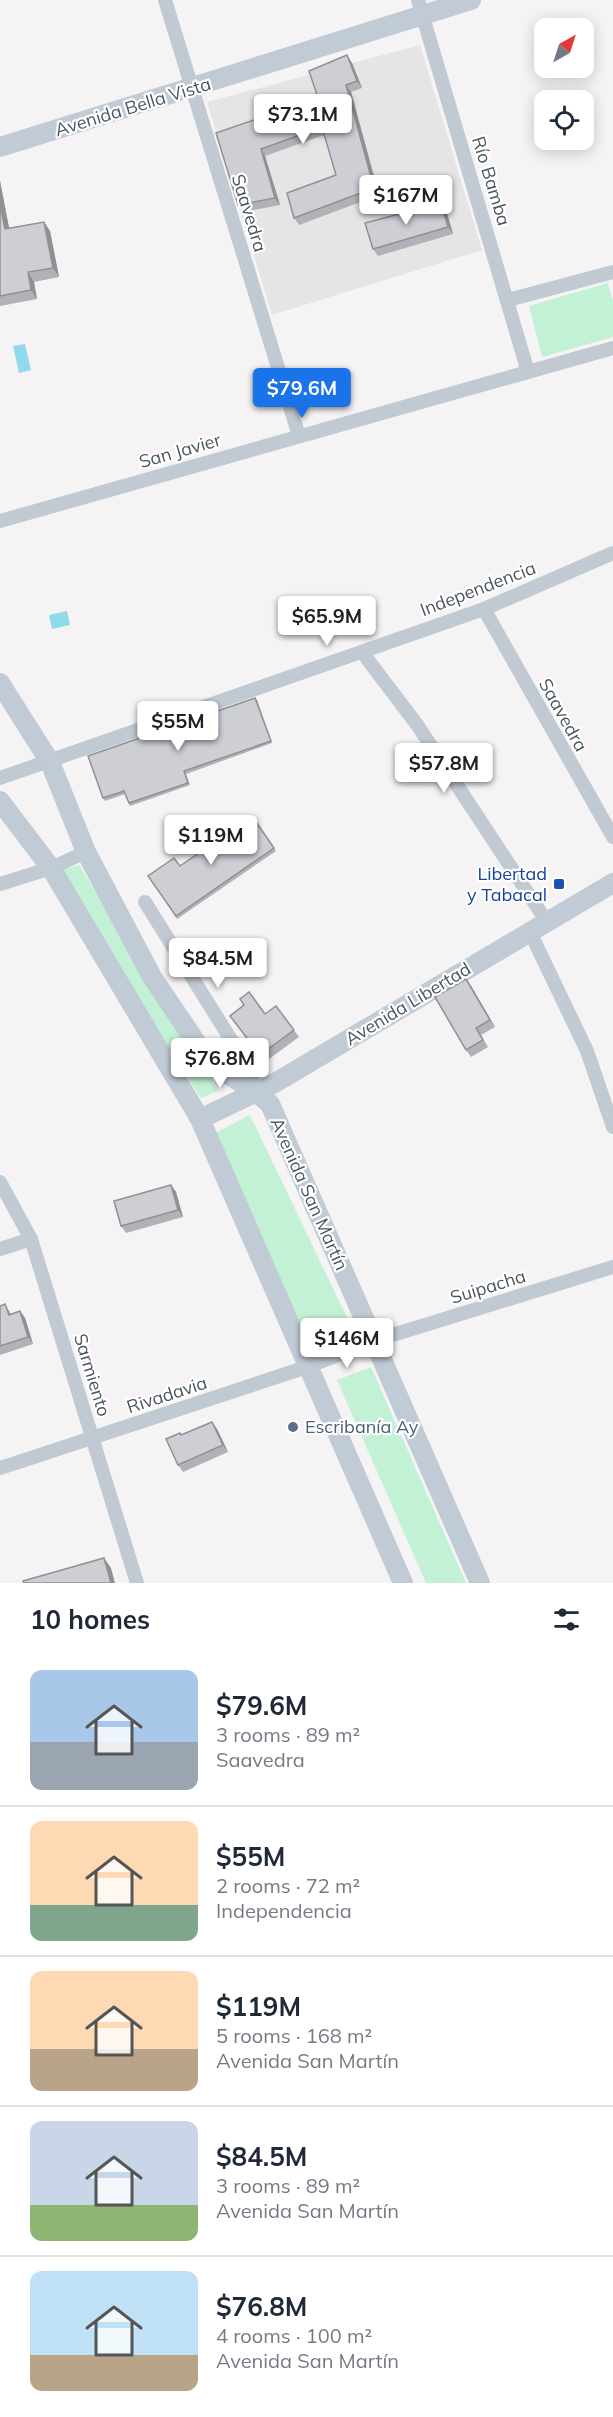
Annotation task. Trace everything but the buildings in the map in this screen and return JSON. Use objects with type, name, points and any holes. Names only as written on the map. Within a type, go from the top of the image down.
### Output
[{"type":"main road","name":"Avenida Bella Vista","points":[[0,147],[191,89],[420,7],[471,0]]},
{"type":"main road","name":"Avenida San Martín","points":[[0,683],[50,762],[86,852],[152,976],[200,1048],[230,1075],[270,1104],[480,1583]]},
{"type":"main road","points":[[0,801],[51,868],[200,1119],[404,1583]]},
{"type":"main road","name":"Avenida Libertad","points":[[200,1119],[256,1092],[613,883]]},
{"type":"street","name":"Saavedra","points":[[165,0],[299,436]]},
{"type":"street","name":"Río Bamba","points":[[420,7],[528,372]]},
{"type":"street","points":[[508,300],[613,272]]},
{"type":"street","name":"San Javier","points":[[0,521],[613,348]]},
{"type":"street","name":"Independencia","points":[[0,778],[484,609],[613,553]]},
{"type":"street","name":"Saavedra","points":[[484,609],[613,837]]},
{"type":"street","points":[[362,652],[418,726],[539,927],[587,1051],[613,1127]]},
{"type":"street","points":[[0,884],[51,868],[86,852]]},
{"type":"street","points":[[145,902],[250,1070],[256,1092]]},
{"type":"street","name":"Sarmiento","points":[[0,1182],[20,1215],[31,1239],[138,1583]]},
{"type":"street","points":[[0,1250],[31,1239]]},
{"type":"street","name":"Suipacha","points":[[310,1366],[373,1341],[613,1267]]},
{"type":"street","name":"Rivadavia","points":[[0,1468],[310,1366]]},
{"type":"shaded area","points":[[420,45],[482,250],[272,315],[207,102]]},
{"type":"green space","points":[[608,283],[613,301],[613,337],[542,357],[529,306]]},
{"type":"green space","points":[[79,865],[218,1091],[201,1098],[56,872]]},
{"type":"green space","points":[[250,1115],[353,1330],[312,1350],[207,1137]]},
{"type":"green space","points":[[371,1367],[466,1583],[426,1583],[337,1380]]},
{"type":"water","points":[[25,344],[31,370],[19,373],[13,346]]},
{"type":"water","points":[[67,611],[70,625],[52,629],[49,615]]},
{"type":"place","name":"Libertad y Tabacal","points":[[559,884]]},
{"type":"place","name":"Escribanía Ay","points":[[293,1427]]}]
